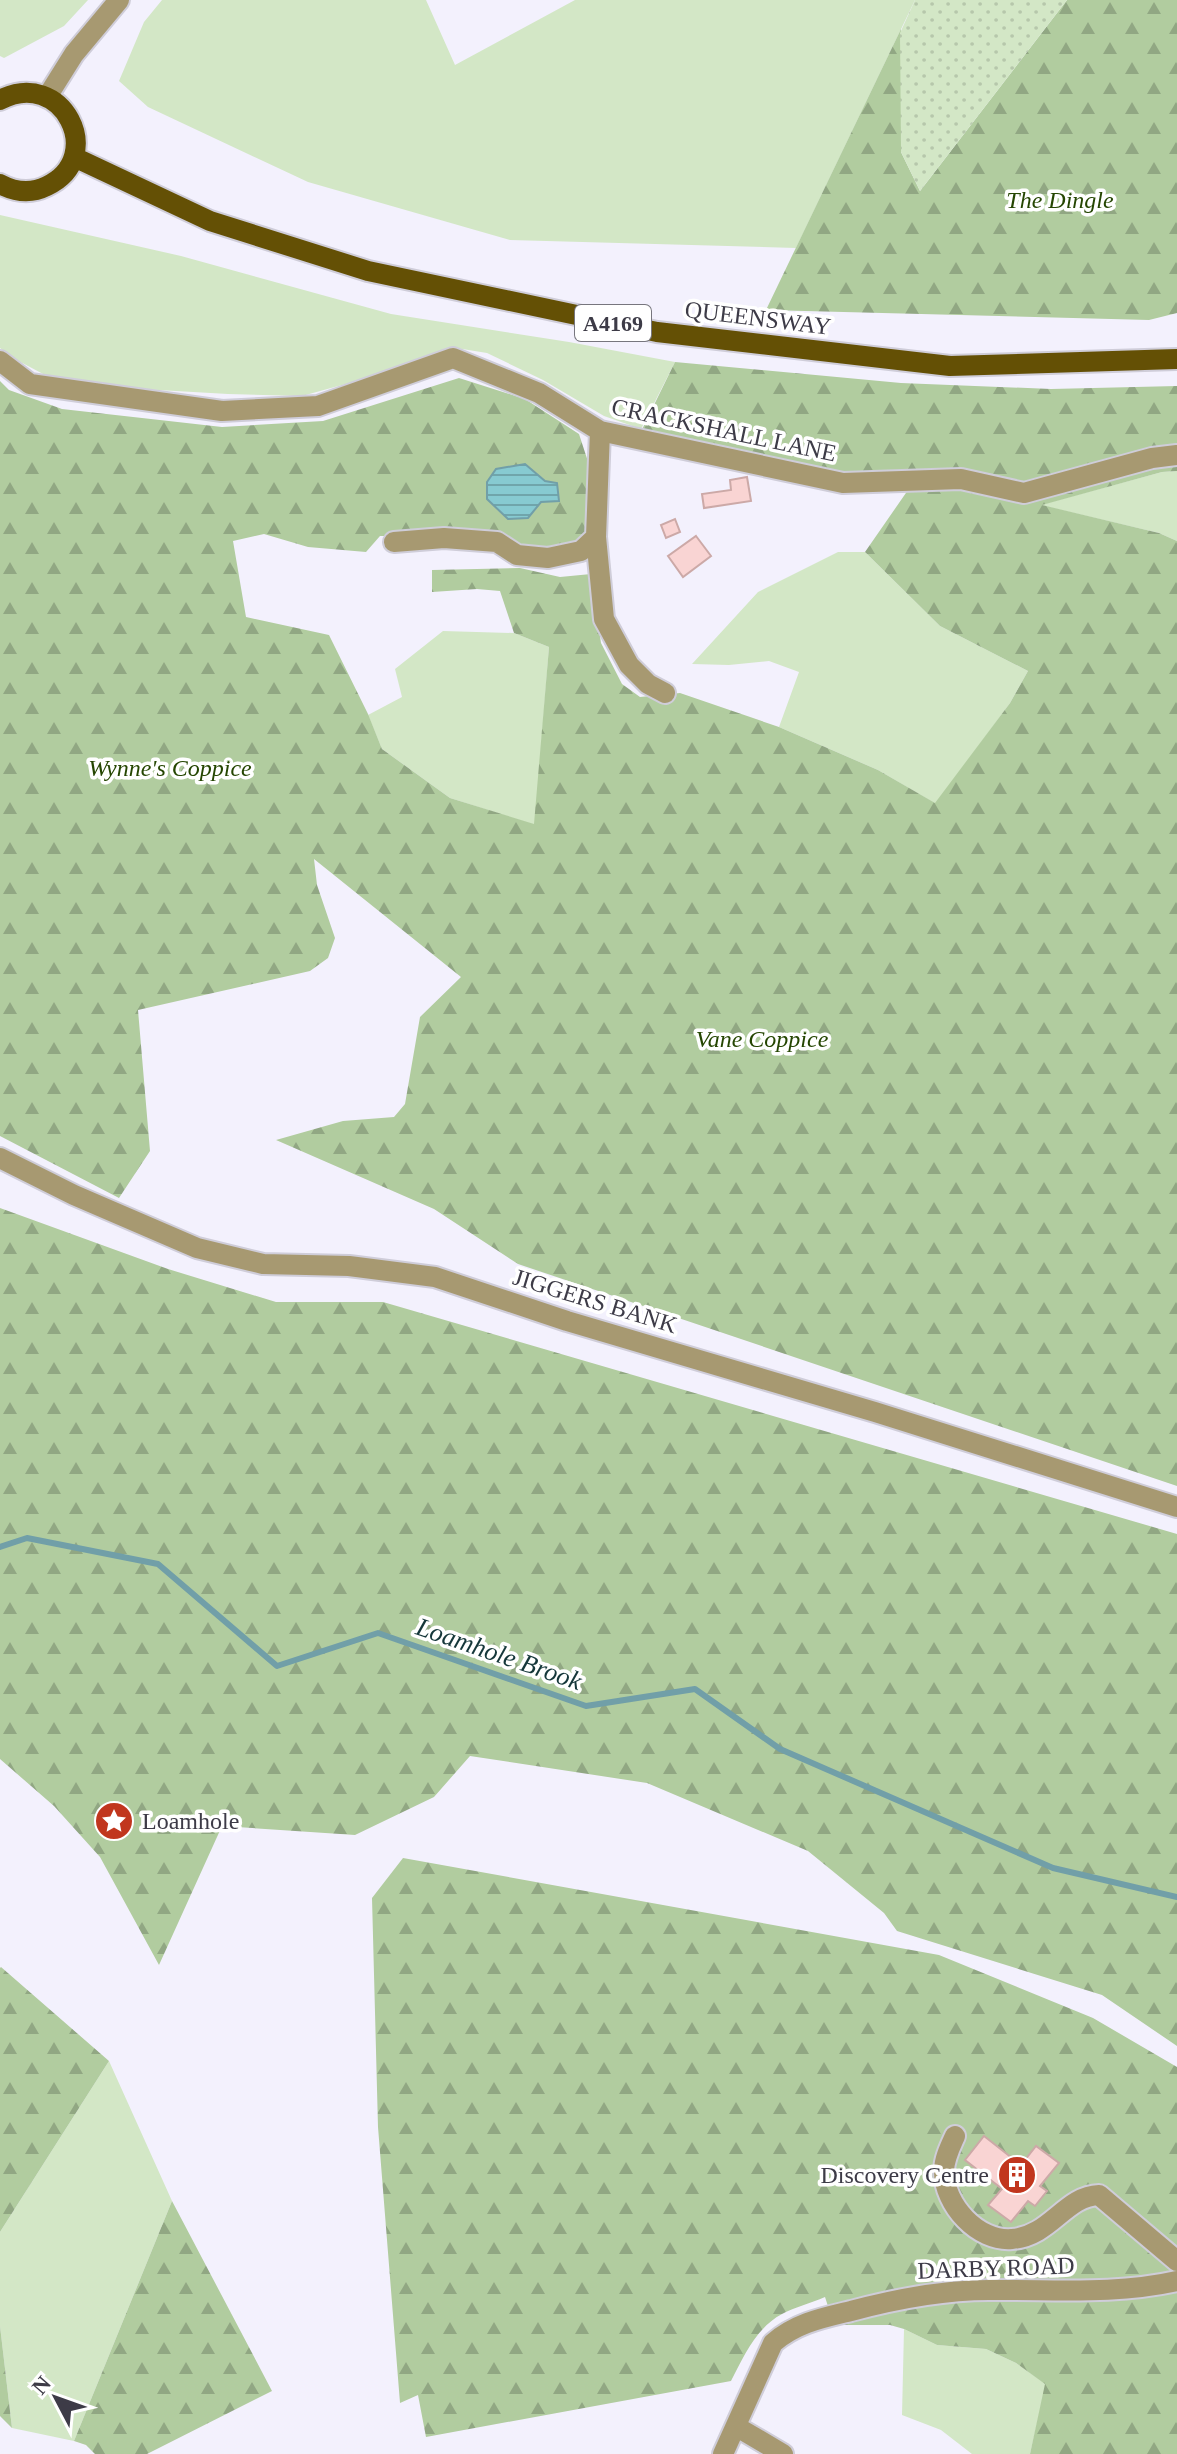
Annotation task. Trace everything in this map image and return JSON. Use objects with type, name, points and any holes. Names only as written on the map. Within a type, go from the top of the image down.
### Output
[{"type":"main road","points":[[0,100],[21,93],[47,97],[59,104],[68,115],[76,142],[74,157],[55,183],[40,190],[24,192],[0,184]]},
{"type":"main road","name":"QUEENSWAY","points":[[74,157],[210,221],[368,271],[657,332],[950,366],[1177,359]]},
{"type":"street","points":[[47,97],[74,54],[119,0]]},
{"type":"street","name":"CRACKSHALL LANE","points":[[0,361],[30,384],[222,411],[318,406],[453,358],[539,393],[600,431],[843,483],[961,479],[1024,493],[1152,458],[1177,455]]},
{"type":"street","points":[[600,431],[596,537],[604,619],[629,665],[648,684],[665,693]]},
{"type":"street","points":[[394,542],[444,538],[497,542],[517,555],[548,558],[581,551],[596,537]]},
{"type":"street","name":"JIGGERS BANK","points":[[0,1158],[74,1195],[197,1248],[263,1264],[349,1266],[435,1277],[567,1321],[875,1412],[1177,1507]]},
{"type":"street","points":[[955,2136],[943,2167],[944,2182],[950,2199],[982,2233],[998,2238],[1026,2236],[1048,2225],[1081,2197],[1099,2195],[1177,2261]]},
{"type":"street","name":"DARBY ROAD","points":[[723,2454],[773,2343],[803,2323],[897,2299],[955,2292],[1121,2290],[1177,2281]]},
{"type":"street","points":[[737,2427],[783,2454]]},
{"type":"green space","points":[[0,0],[88,0],[64,26],[4,58],[0,56]]},
{"type":"green space","points":[[162,0],[426,0],[455,65],[575,0],[915,0],[796,248],[510,240],[308,182],[148,107],[119,81],[144,22]]},
{"type":"green space","points":[[915,0],[1067,0],[920,191],[901,152],[900,33]]},
{"type":"green space","name":"The Dingle","points":[[1067,0],[1177,0],[1177,313],[1149,320],[766,310],[901,29],[901,152],[920,191]]},
{"type":"green space","points":[[0,215],[181,256],[391,314],[675,362],[641,429],[604,416],[543,380],[487,353],[450,347],[371,377],[302,396],[141,389],[45,375],[0,348]]},
{"type":"green space","name":"Vane Coppice","points":[[675,362],[901,383],[1051,389],[1177,386],[1177,471],[1162,472],[1042,505],[1159,533],[1177,541],[1177,1486],[518,1264],[434,1209],[276,1140],[343,1121],[394,1117],[405,1104],[420,1017],[461,977],[314,859],[317,885],[335,938],[328,958],[310,971],[138,1010],[150,1151],[119,1198],[0,1136],[0,381],[9,390],[62,409],[222,427],[323,421],[459,378],[525,399],[579,434],[594,480],[588,535],[570,546],[526,550],[505,536],[380,536],[366,552],[308,547],[264,534],[233,541],[246,617],[329,635],[382,749],[450,798],[534,824],[549,647],[514,633],[500,591],[432,592],[432,570],[520,568],[560,577],[591,574],[601,643],[622,684],[640,697],[680,693],[779,727],[878,770],[935,803],[1010,703],[1028,671],[940,626],[865,552],[908,490],[633,448]],"holes":[[[525,464],[545,481],[559,501],[541,502]]]},
{"type":"green space","points":[[1177,471],[1177,541],[1159,533],[1040,505],[1162,472]]},
{"type":"green space","points":[[838,552],[865,552],[940,626],[1028,671],[1010,703],[936,804],[878,770],[779,727],[799,672],[769,661],[729,665],[692,664],[758,592]]},
{"type":"green space","points":[[443,631],[514,633],[549,647],[535,825],[450,798],[382,749],[368,715],[402,697],[395,669]]},
{"type":"green space","points":[[0,1208],[168,1269],[276,1302],[383,1302],[1177,1534],[1177,2046],[1102,1995],[897,1931],[884,1913],[808,1851],[647,1783],[470,1756],[434,1797],[355,1835],[222,1826],[159,1965],[100,1857],[54,1806],[0,1759]]},
{"type":"green space","points":[[403,1858],[939,1955],[1093,2018],[1177,2067],[1177,2454],[1030,2454],[1045,2384],[1016,2363],[986,2349],[937,2345],[890,2325],[834,2325],[825,2297],[787,2312],[765,2327],[752,2343],[731,2381],[426,2437],[418,2395],[400,2403],[378,2127],[372,1898]]},
{"type":"green space","points":[[0,1968],[109,2061],[0,2232]]},
{"type":"green space","points":[[109,2061],[172,2201],[74,2441],[12,2428],[0,2326],[0,2232]]},
{"type":"green space","points":[[172,2201],[272,2391],[147,2454],[95,2454],[86,2445],[74,2441]]},
{"type":"green space","points":[[0,2326],[12,2428],[0,2416]]},
{"type":"green space","points":[[904,2329],[937,2345],[986,2349],[1016,2363],[1046,2384],[1030,2454],[972,2454],[941,2430],[902,2415]]},
{"type":"water","points":[[525,464],[545,481],[557,483],[559,501],[541,502],[528,518],[508,519],[487,499],[487,482],[496,469]]},
{"type":"building","points":[[747,477],[751,501],[704,508],[702,494],[731,490],[730,480]]},
{"type":"building","points":[[675,519],[680,532],[666,538],[661,525]]},
{"type":"building","points":[[696,536],[711,556],[683,577],[668,556]]},
{"type":"building","name":"Discovery Centre","points":[[984,2136],[1021,2165],[1036,2146],[1059,2163],[1040,2186],[1047,2191],[1035,2206],[1028,2201],[1011,2222],[988,2205],[1002,2189],[965,2160]]},
{"type":"waterway","name":"Loamhole Brook","points":[[0,1547],[27,1538],[158,1564],[277,1666],[378,1633],[586,1706],[695,1689],[780,1749],[1053,1868],[1177,1897]]},
{"type":"place","name":"Loamhole","points":[[114,1821]]},
{"type":"place","name":"Discovery Centre","points":[[1017,2175]]},
{"type":"park label","name":"Wynne's Coppice","points":[[170,768]]}]
